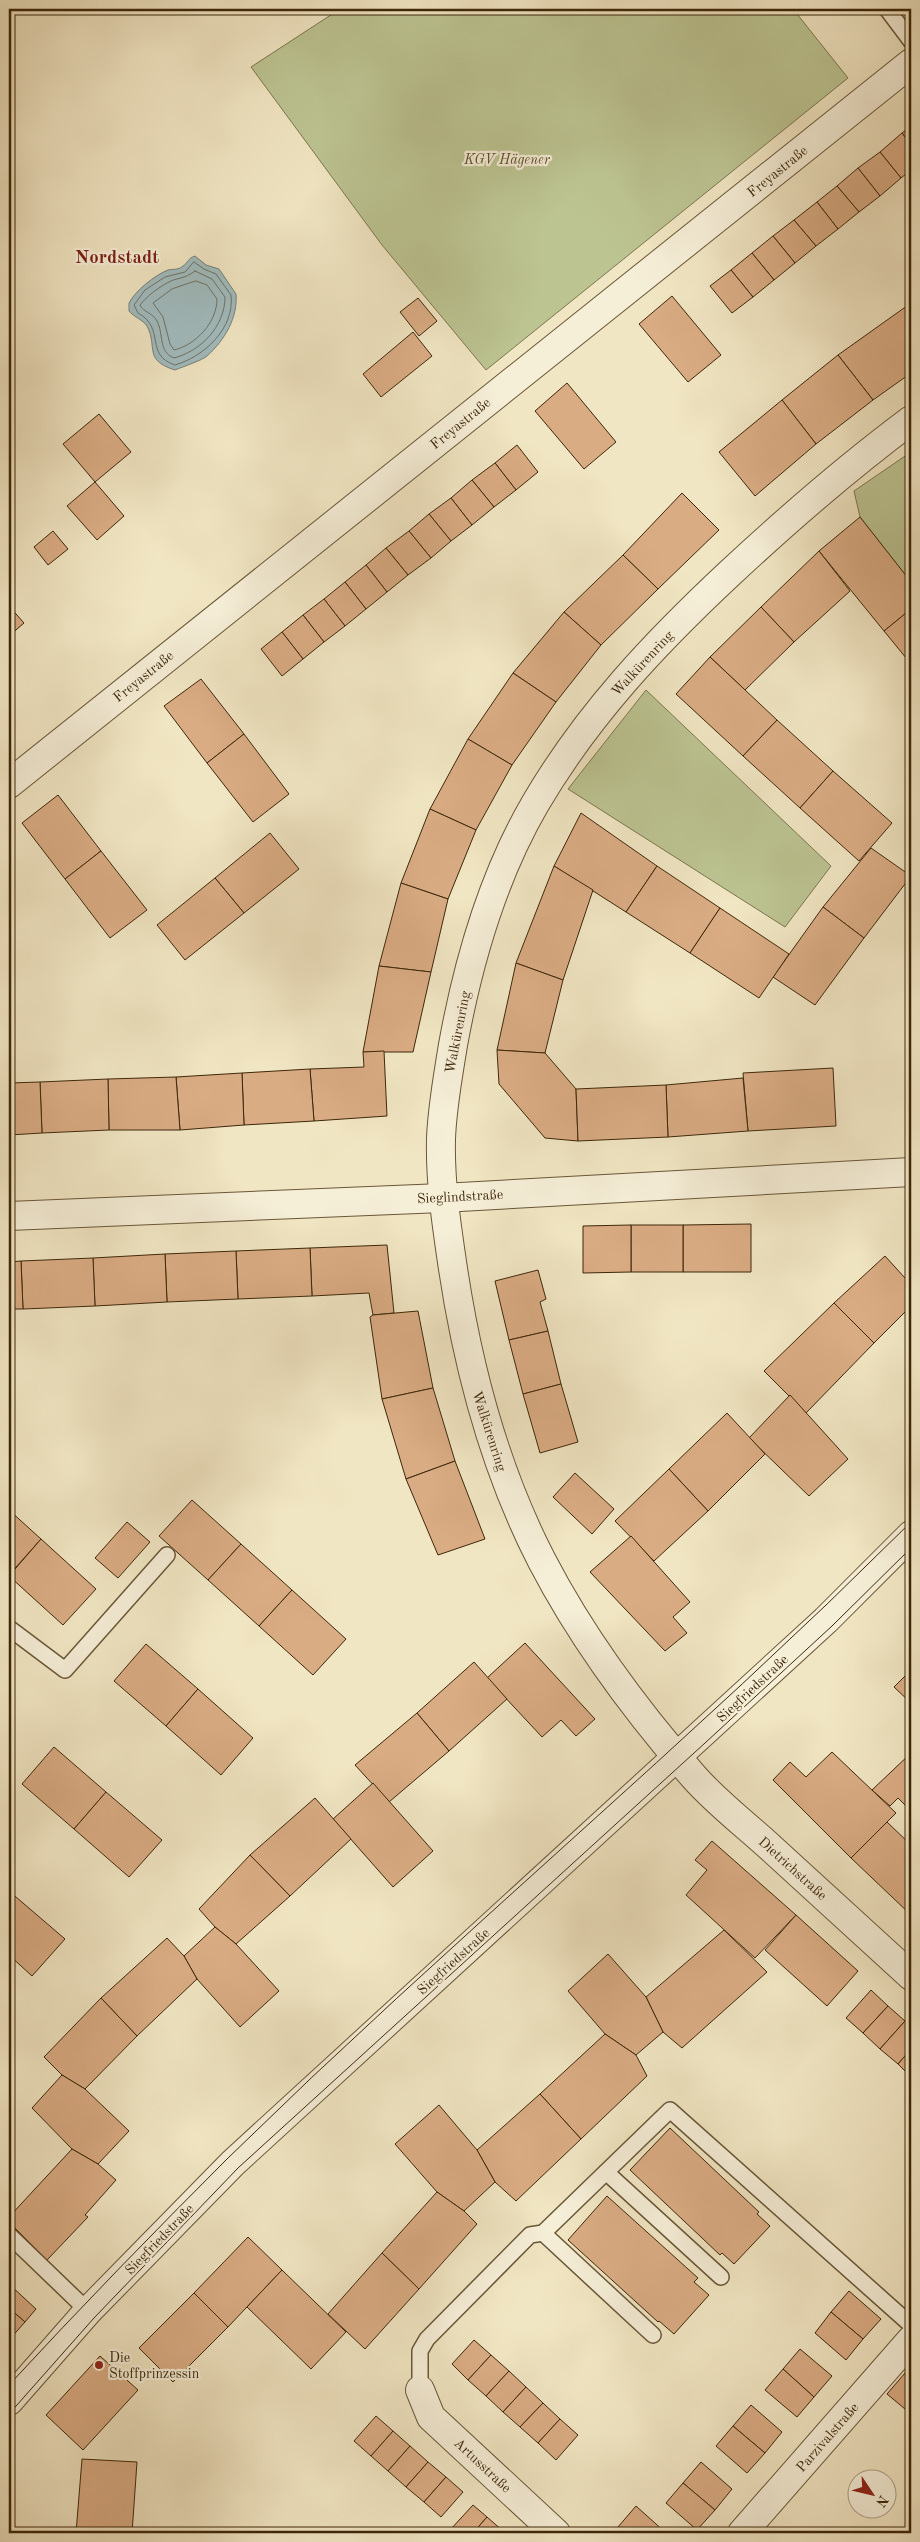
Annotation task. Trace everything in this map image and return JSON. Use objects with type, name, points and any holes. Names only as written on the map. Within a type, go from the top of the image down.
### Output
[{"type":"street","name":"Freyastraße","points":[[9,784],[911,63]]},
{"type":"street","name":"Walkürenring","points":[[677,1756],[622,1686],[581,1627],[542,1561],[511,1493],[474,1378],[459,1310],[442,1198],[441,1135],[449,1072],[461,1003],[481,932],[503,867],[536,803],[576,742],[622,681],[766,539],[911,420]]},
{"type":"street","name":"Sieglindstraße","points":[[9,1216],[442,1198],[911,1172]]},
{"type":"street","name":"Siegfriedstraße","points":[[9,2400],[88,2311],[233,2163],[826,1620],[911,1535]]},
{"type":"street","name":"Dietrichstraße","points":[[677,1756],[698,1782],[911,1976]]},
{"type":"street","name":"Parzivalstraße","points":[[742,2533],[911,2340]]},
{"type":"street","name":"Artusstraße","points":[[420,2390],[431,2417],[556,2533]]},
{"type":"lane","points":[[887,9],[911,41]]},
{"type":"lane","points":[[9,1628],[65,1670],[166,1556]]},
{"type":"lane","points":[[420,2390],[420,2351],[427,2339],[530,2235],[543,2233],[670,2110],[911,2326]]},
{"type":"lane","points":[[606,2172],[722,2277]]},
{"type":"lane","points":[[543,2233],[653,2335]]},
{"type":"lane","points":[[9,2235],[88,2311]]},
{"type":"green space","name":"KGV Hägener","points":[[340,9],[793,9],[848,78],[486,370],[382,245],[251,67]]},
{"type":"green space","points":[[911,452],[911,582],[860,517],[854,491]]},
{"type":"green space","points":[[646,690],[831,866],[785,927],[568,789]]},
{"type":"water","points":[[195,256],[206,265],[219,269],[236,294],[235,311],[225,335],[205,358],[175,370],[165,366],[155,357],[147,326],[129,311],[129,303],[136,293],[152,279],[168,270],[178,269]]},
{"type":"building","points":[[799,9],[810,9],[803,14]]},
{"type":"building","points":[[911,126],[911,145],[902,133]]},
{"type":"building","points":[[902,133],[911,145],[911,170],[901,178],[880,152]]},
{"type":"building","points":[[880,152],[901,178],[880,196],[858,168]]},
{"type":"building","points":[[858,168],[880,196],[859,212],[837,186]]},
{"type":"building","points":[[837,186],[859,212],[838,229],[817,202]]},
{"type":"building","points":[[817,202],[838,229],[816,246],[794,220]]},
{"type":"building","points":[[794,220],[816,246],[795,263],[773,236]]},
{"type":"building","points":[[773,236],[795,263],[774,280],[752,253]]},
{"type":"building","points":[[752,253],[774,280],[753,297],[731,270]]},
{"type":"building","points":[[731,270],[753,297],[732,313],[710,286]]},
{"type":"building","points":[[672,296],[721,355],[688,382],[639,324]]},
{"type":"building","points":[[418,298],[437,321],[419,336],[400,312]]},
{"type":"building","points":[[911,303],[911,373],[873,400],[838,355]]},
{"type":"building","points":[[413,332],[432,356],[381,397],[363,374]]},
{"type":"building","points":[[838,355],[873,400],[816,444],[782,400]]},
{"type":"building","points":[[567,383],[616,442],[584,469],[535,411]]},
{"type":"building","points":[[782,400],[816,444],[755,496],[719,452]]},
{"type":"building","points":[[99,414],[131,452],[95,482],[63,444]]},
{"type":"building","points":[[517,445],[538,472],[516,490],[495,463]]},
{"type":"building","points":[[495,463],[516,490],[494,507],[472,480]]},
{"type":"building","points":[[472,480],[494,507],[472,525],[451,498]]},
{"type":"building","points":[[95,482],[124,516],[97,540],[67,506]]},
{"type":"building","points":[[682,493],[719,530],[658,589],[623,555]]},
{"type":"building","points":[[451,498],[472,525],[451,541],[429,514]]},
{"type":"building","points":[[429,514],[451,541],[431,558],[409,531]]},
{"type":"building","points":[[860,517],[911,582],[911,609],[884,631],[819,551]]},
{"type":"building","points":[[53,531],[68,549],[48,565],[34,547]]},
{"type":"building","points":[[409,531],[431,558],[408,575],[386,548]]},
{"type":"building","points":[[386,548],[408,575],[387,592],[366,565]]},
{"type":"building","points":[[819,551],[850,591],[794,642],[761,607]]},
{"type":"building","points":[[623,555],[658,589],[601,645],[564,612]]},
{"type":"building","points":[[366,565],[387,592],[366,609],[345,582]]},
{"type":"building","points":[[345,582],[366,609],[345,626],[324,599]]},
{"type":"building","points":[[324,599],[345,626],[324,642],[303,615]]},
{"type":"building","points":[[9,606],[24,623],[9,636]]},
{"type":"building","points":[[761,607],[794,642],[745,690],[710,657]]},
{"type":"building","points":[[911,609],[911,664],[884,631]]},
{"type":"building","points":[[564,612],[601,645],[556,702],[513,673]]},
{"type":"building","points":[[303,615],[324,642],[303,659],[282,632]]},
{"type":"building","points":[[282,632],[303,659],[282,676],[261,649]]},
{"type":"building","points":[[710,657],[777,720],[743,756],[676,694]]},
{"type":"building","points":[[513,673],[556,702],[512,765],[468,739]]},
{"type":"building","points":[[201,679],[244,734],[207,763],[164,706]]},
{"type":"building","points":[[777,720],[833,771],[800,808],[743,756]]},
{"type":"building","points":[[244,734],[289,794],[253,822],[207,763]]},
{"type":"building","points":[[468,739],[512,765],[476,830],[430,809]]},
{"type":"building","points":[[833,771],[892,823],[859,861],[800,808]]},
{"type":"building","points":[[58,795],[101,851],[65,879],[22,823]]},
{"type":"building","points":[[430,809],[476,830],[448,899],[401,883]]},
{"type":"building","points":[[581,813],[657,866],[626,912],[554,866]]},
{"type":"building","points":[[270,833],[299,869],[244,913],[215,878]]},
{"type":"building","points":[[871,848],[911,876],[864,938],[823,907]]},
{"type":"building","points":[[101,851],[147,910],[110,938],[65,879]]},
{"type":"building","points":[[554,866],[593,890],[563,980],[516,963]]},
{"type":"building","points":[[657,866],[720,908],[690,953],[626,912]]},
{"type":"building","points":[[215,878],[244,913],[185,960],[157,925]]},
{"type":"building","points":[[401,883],[448,899],[431,972],[379,966]]},
{"type":"building","points":[[823,907],[864,938],[815,1005],[773,977]]},
{"type":"building","points":[[720,908],[789,954],[759,998],[690,953]]},
{"type":"building","points":[[516,963],[563,980],[545,1053],[497,1050]]},
{"type":"building","points":[[379,966],[431,972],[413,1052],[363,1052]]},
{"type":"building","points":[[497,1050],[545,1053],[576,1089],[578,1141],[545,1138],[499,1084]]},
{"type":"building","points":[[384,1051],[387,1116],[314,1121],[310,1069],[364,1067],[363,1052]]},
{"type":"building","points":[[833,1068],[836,1126],[748,1131],[743,1073]]},
{"type":"building","points":[[310,1069],[314,1121],[244,1125],[242,1073]]},
{"type":"building","points":[[242,1073],[244,1125],[180,1130],[176,1077]]},
{"type":"building","points":[[176,1077],[180,1130],[109,1130],[108,1079]]},
{"type":"building","points":[[743,1078],[748,1131],[668,1137],[666,1085]]},
{"type":"building","points":[[108,1079],[109,1130],[42,1133],[40,1082]]},
{"type":"building","points":[[40,1082],[42,1133],[9,1135],[9,1083]]},
{"type":"building","points":[[666,1085],[668,1137],[578,1141],[576,1089]]},
{"type":"building","points":[[751,1224],[751,1272],[683,1272],[683,1225]]},
{"type":"building","points":[[631,1225],[683,1225],[683,1272],[631,1272]]},
{"type":"building","points":[[631,1225],[631,1272],[583,1273],[583,1226]]},
{"type":"building","points":[[387,1245],[394,1313],[373,1315],[369,1293],[312,1296],[310,1248]]},
{"type":"building","points":[[310,1248],[312,1296],[238,1299],[236,1251]]},
{"type":"building","points":[[236,1251],[238,1299],[167,1302],[165,1254]]},
{"type":"building","points":[[165,1254],[167,1302],[95,1306],[93,1258]]},
{"type":"building","points":[[885,1256],[905,1278],[911,1271],[911,1306],[874,1343],[834,1303]]},
{"type":"building","points":[[93,1258],[95,1306],[23,1309],[21,1261]]},
{"type":"building","points":[[21,1261],[23,1309],[9,1309],[9,1262]]},
{"type":"building","points":[[538,1270],[546,1299],[540,1302],[548,1331],[509,1340],[495,1281]]},
{"type":"building","points":[[834,1303],[874,1343],[806,1413],[764,1371]]},
{"type":"building","points":[[418,1311],[433,1388],[382,1399],[370,1317],[373,1315]]},
{"type":"building","points":[[548,1331],[561,1384],[523,1394],[509,1340]]},
{"type":"building","points":[[561,1384],[578,1442],[540,1453],[523,1394]]},
{"type":"building","points":[[433,1388],[455,1461],[406,1479],[382,1399]]},
{"type":"building","points":[[790,1395],[848,1459],[809,1496],[749,1438]]},
{"type":"building","points":[[727,1413],[765,1454],[708,1511],[669,1469]]},
{"type":"building","points":[[455,1461],[485,1539],[438,1555],[406,1479]]},
{"type":"building","points":[[669,1469],[708,1511],[654,1561],[615,1521]]},
{"type":"building","points":[[575,1473],[614,1509],[592,1534],[553,1497]]},
{"type":"building","points":[[192,1500],[241,1544],[208,1580],[159,1536]]},
{"type":"building","points":[[9,1510],[41,1539],[9,1575]]},
{"type":"building","points":[[127,1522],[150,1542],[118,1578],[95,1558]]},
{"type":"building","points":[[631,1536],[690,1602],[673,1617],[687,1633],[665,1651],[590,1572]]},
{"type":"building","points":[[41,1539],[96,1589],[63,1625],[9,1576]]},
{"type":"building","points":[[241,1544],[292,1590],[259,1626],[208,1580]]},
{"type":"building","points":[[292,1590],[346,1639],[313,1675],[259,1626]]},
{"type":"building","points":[[525,1643],[595,1719],[576,1736],[561,1720],[542,1737],[487,1678]]},
{"type":"building","points":[[146,1644],[198,1689],[166,1726],[114,1681]]},
{"type":"building","points":[[474,1662],[507,1699],[449,1751],[417,1713]]},
{"type":"building","points":[[911,1670],[911,1703],[894,1687]]},
{"type":"building","points":[[198,1689],[253,1738],[221,1775],[166,1726]]},
{"type":"building","points":[[417,1713],[449,1751],[389,1802],[355,1765]]},
{"type":"building","points":[[54,1747],[106,1792],[74,1829],[22,1784]]},
{"type":"building","points":[[832,1752],[896,1813],[851,1858],[773,1780],[790,1762],[806,1777]]},
{"type":"building","points":[[911,1753],[911,1811],[898,1798],[890,1806],[872,1790]]},
{"type":"building","points":[[373,1783],[433,1851],[393,1887],[333,1819]]},
{"type":"building","points":[[106,1792],[162,1840],[129,1877],[74,1829]]},
{"type":"building","points":[[315,1798],[351,1839],[290,1896],[250,1855]]},
{"type":"building","points":[[887,1822],[911,1845],[911,1915],[851,1858]]},
{"type":"building","points":[[712,1841],[796,1915],[755,1958],[686,1895],[707,1870],[695,1860]]},
{"type":"building","points":[[250,1855],[290,1896],[236,1944],[215,1927],[199,1909]]},
{"type":"building","points":[[9,1891],[65,1939],[32,1976],[9,1955]]},
{"type":"building","points":[[796,1915],[858,1971],[827,2006],[765,1950]]},
{"type":"building","points":[[215,1927],[236,1944],[279,1991],[240,2027],[197,1979],[184,1956]]},
{"type":"building","points":[[724,1930],[767,1972],[682,2048],[663,2032],[646,1997]]},
{"type":"building","points":[[167,1938],[184,1956],[197,1979],[137,2036],[101,1998]]},
{"type":"building","points":[[608,1954],[646,1997],[663,2032],[636,2055],[605,2034],[568,1991]]},
{"type":"building","points":[[871,1990],[888,2006],[863,2033],[846,2018]]},
{"type":"building","points":[[101,1998],[137,2036],[85,2089],[62,2075],[44,2057]]},
{"type":"building","points":[[888,2006],[905,2021],[880,2049],[863,2033]]},
{"type":"building","points":[[905,2021],[911,2027],[911,2049],[898,2064],[880,2049]]},
{"type":"building","points":[[605,2034],[636,2055],[647,2076],[581,2139],[540,2094]]},
{"type":"building","points":[[911,2049],[911,2077],[898,2064]]},
{"type":"building","points":[[62,2075],[85,2089],[129,2131],[98,2164],[72,2149],[32,2108]]},
{"type":"building","points":[[540,2094],[581,2139],[516,2201],[495,2182],[477,2150]]},
{"type":"building","points":[[439,2105],[477,2150],[495,2182],[464,2211],[437,2192],[395,2144]]},
{"type":"building","points":[[670,2128],[759,2212],[757,2214],[770,2226],[734,2264],[722,2253],[720,2255],[630,2170]]},
{"type":"building","points":[[72,2149],[98,2164],[116,2180],[85,2215],[88,2217],[47,2260],[9,2222],[9,2217]]},
{"type":"building","points":[[437,2192],[464,2211],[477,2224],[419,2289],[382,2253]]},
{"type":"building","points":[[607,2196],[698,2278],[694,2282],[709,2295],[674,2334],[658,2322],[568,2240]]},
{"type":"building","points":[[248,2237],[282,2270],[228,2327],[194,2293]]},
{"type":"building","points":[[382,2253],[419,2289],[365,2349],[328,2314]]},
{"type":"building","points":[[282,2270],[346,2332],[311,2369],[247,2307]]},
{"type":"building","points":[[9,2284],[36,2309],[25,2322],[9,2308]]},
{"type":"building","points":[[849,2291],[881,2319],[863,2339],[831,2312]]},
{"type":"building","points":[[194,2293],[228,2327],[173,2382],[139,2348]]},
{"type":"building","points":[[9,2308],[25,2322],[9,2340]]},
{"type":"building","points":[[831,2312],[863,2339],[846,2360],[815,2333]]},
{"type":"building","points":[[474,2340],[491,2355],[468,2380],[452,2364]]},
{"type":"building","points":[[800,2349],[832,2376],[814,2397],[783,2369]]},
{"type":"building","points":[[491,2355],[509,2371],[486,2396],[468,2380]]},
{"type":"building","points":[[100,2356],[138,2390],[83,2450],[46,2415]]},
{"type":"building","points":[[911,2366],[911,2402],[905,2409],[887,2394]]},
{"type":"building","points":[[783,2369],[814,2397],[797,2417],[765,2390]]},
{"type":"building","points":[[509,2371],[526,2387],[503,2412],[486,2396]]},
{"type":"building","points":[[526,2387],[543,2403],[520,2427],[503,2412]]},
{"type":"building","points":[[911,2402],[911,2415],[905,2409]]},
{"type":"building","points":[[543,2403],[560,2419],[538,2443],[520,2427]]},
{"type":"building","points":[[751,2405],[782,2432],[765,2453],[733,2426]]},
{"type":"building","points":[[376,2416],[393,2431],[371,2456],[354,2441]]},
{"type":"building","points":[[560,2419],[578,2435],[556,2460],[538,2443]]},
{"type":"building","points":[[733,2426],[765,2453],[747,2473],[716,2446]]},
{"type":"building","points":[[393,2431],[410,2446],[388,2471],[371,2456]]},
{"type":"building","points":[[410,2446],[428,2462],[406,2487],[388,2471]]},
{"type":"building","points":[[82,2459],[137,2462],[132,2533],[76,2533]]},
{"type":"building","points":[[428,2462],[446,2477],[424,2502],[406,2487]]},
{"type":"building","points":[[701,2462],[732,2489],[715,2510],[683,2483]]},
{"type":"building","points":[[446,2477],[463,2492],[441,2517],[424,2502]]},
{"type":"building","points":[[683,2483],[715,2510],[697,2530],[666,2503]]},
{"type":"building","points":[[473,2505],[487,2517],[473,2533],[454,2533],[450,2530]]},
{"type":"building","points":[[636,2506],[666,2533],[625,2533],[618,2527]]},
{"type":"building","points":[[487,2517],[503,2531],[500,2533],[473,2533]]},
{"type":"building","points":[[618,2527],[625,2533],[612,2533]]},
{"type":"tram line","points":[[9,2385],[227,2159],[311,2078],[743,1684],[911,1522]]},
{"type":"tram line","points":[[9,2414],[94,2318],[238,2168],[705,1743],[832,1626],[911,1548]]},
{"type":"place","name":"Die Stoffprinzessin","points":[[99,2365]]},
{"type":"district","name":"Nordstadt","points":[[117,256]]}]
